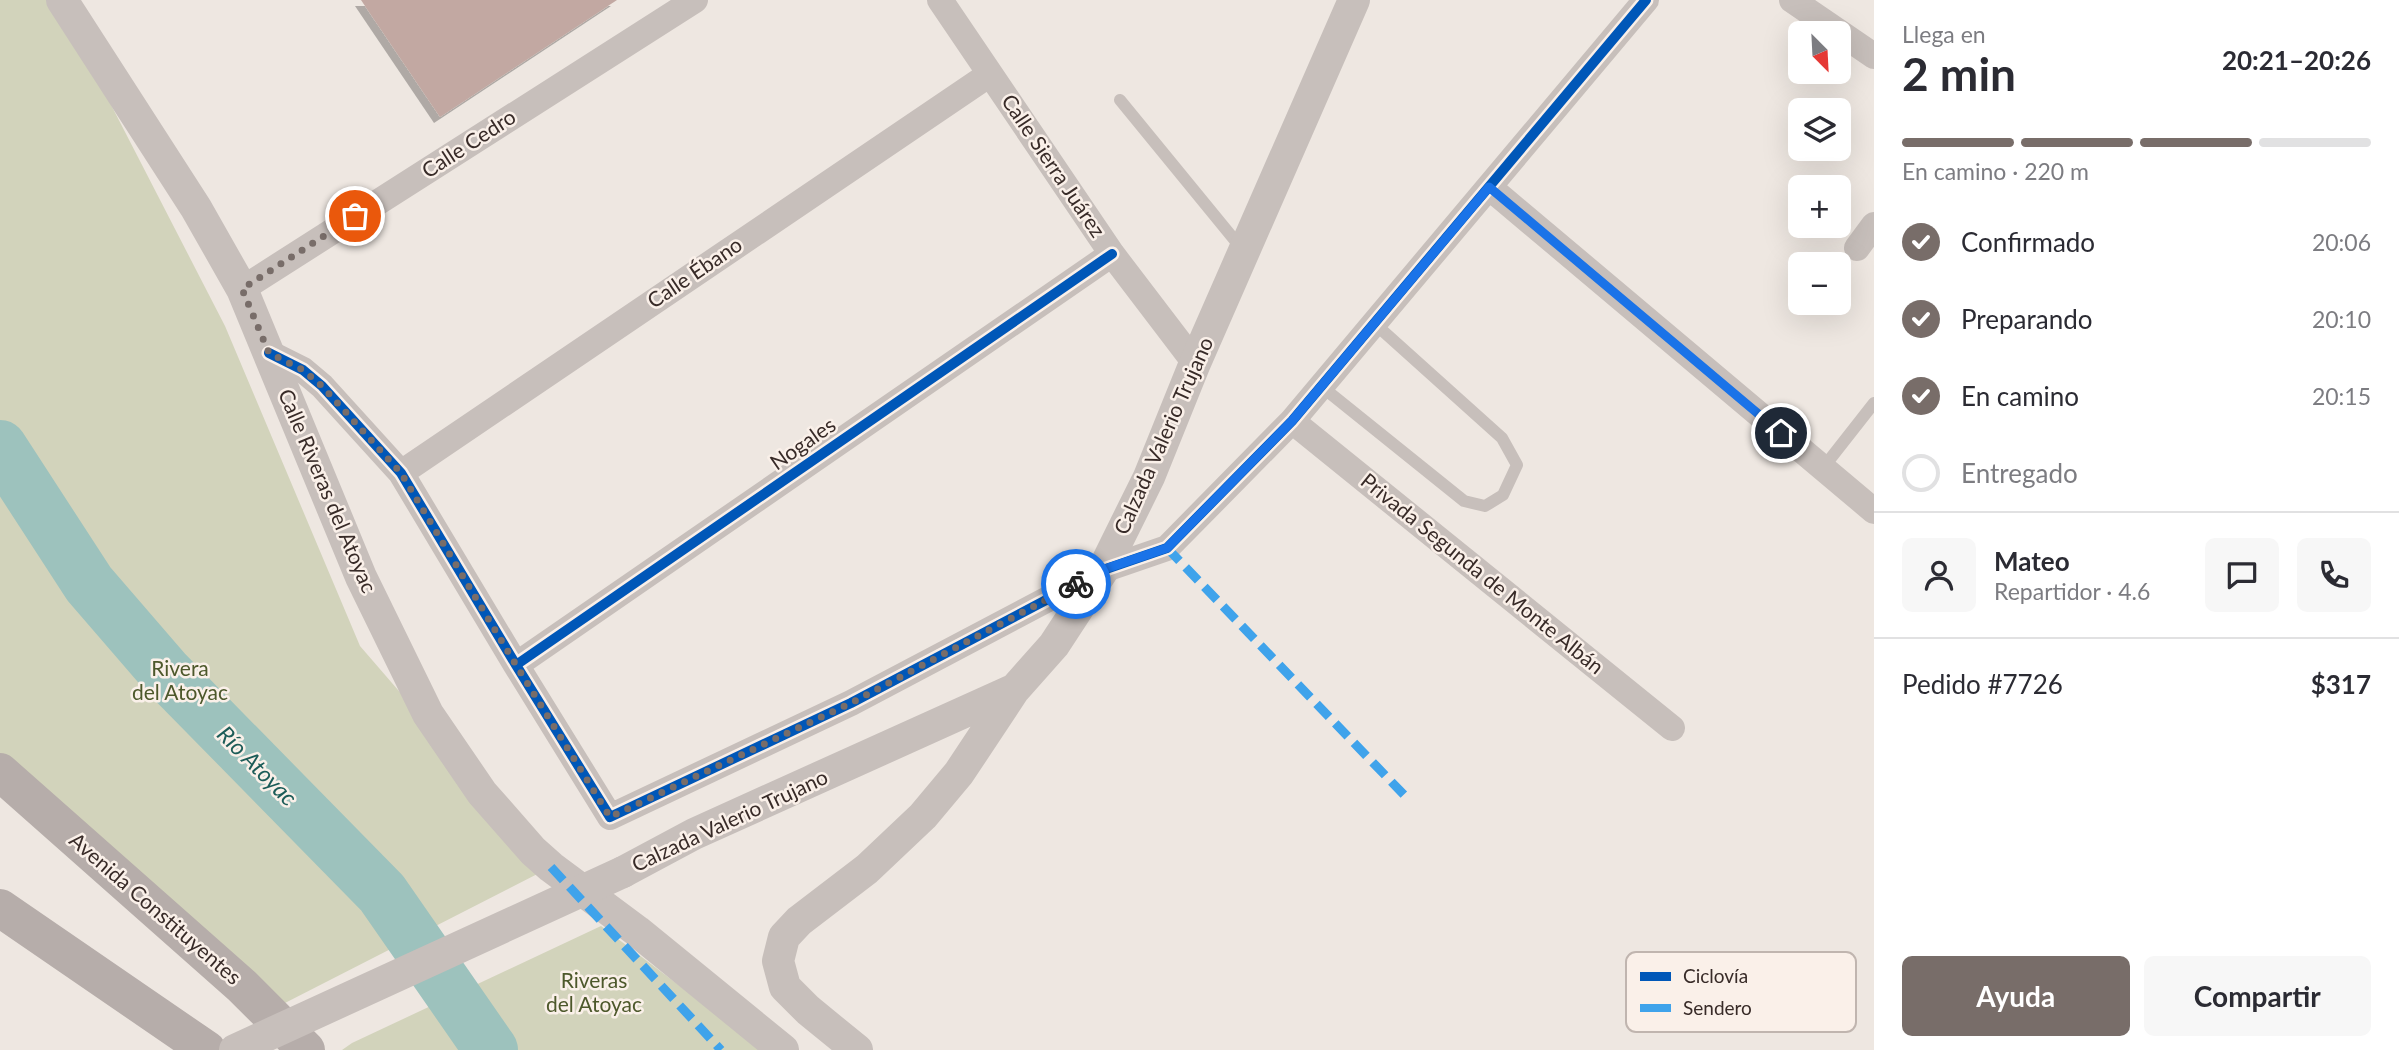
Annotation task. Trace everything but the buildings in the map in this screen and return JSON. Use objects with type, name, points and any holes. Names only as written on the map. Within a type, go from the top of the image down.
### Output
[{"type":"main road","name":"Avenida Constituyentes","points":[[0,772],[242,986],[306,1050]]},
{"type":"main road","points":[[0,908],[207,1050]]},
{"type":"street","name":"Calle Riveras del Atoyac","points":[[62,0],[196,208],[242,289],[361,577],[428,714],[482,793],[533,851],[638,930],[783,1050]]},
{"type":"street","name":"Calle Cedro","points":[[242,289],[695,0]]},
{"type":"street","name":"Calle Sierra Juárez","points":[[940,0],[1112,254],[1195,363]]},
{"type":"street","name":"Calzada Valerio Trujano","points":[[235,1050],[623,872],[694,834],[1015,690],[1054,645],[1102,570],[1149,477],[1195,363],[1354,0]]},
{"type":"street","points":[[1792,0],[1874,56]]},
{"type":"street","points":[[269,353],[303,370],[322,386],[401,473],[610,817],[851,703],[1102,570],[1167,548],[1292,421],[1489,187],[1634,4]]},
{"type":"street","name":"Calle Ébano","points":[[401,473],[990,74]]},
{"type":"street","points":[[1489,187],[1874,511]]},
{"type":"street","points":[[1857,248],[1874,225]]},
{"type":"street","name":"Nogales","points":[[516,665],[1112,254]]},
{"type":"street","name":"Privada Segunda de Monte Albán","points":[[1292,421],[1672,727]]},
{"type":"street","points":[[857,1050],[808,1010],[785,987],[778,961],[784,937],[799,921],[867,869],[923,816],[960,772],[1015,690]]},
{"type":"lane","points":[[1120,100],[1245,252]]},
{"type":"lane","points":[[1321,386],[1464,501],[1485,506],[1503,495],[1517,465],[1502,438],[1374,323]]},
{"type":"lane","points":[[1823,468],[1874,403]]},
{"type":"green space","name":"Rivera del Atoyac","points":[[0,0],[57,0],[225,326],[360,646],[551,867],[283,1004],[0,764]]},
{"type":"green space","name":"Riveras del Atoyac","points":[[601,926],[764,1050],[342,1050],[352,1043]]},
{"type":"waterway","name":"Río Atoyac","points":[[0,447],[89,584],[165,672],[382,893],[491,1050]]},
{"type":"marked path","points":[[1167,548],[1406,797]]},
{"type":"marked path","points":[[551,867],[721,1050]]},
{"type":"cycle path","points":[[269,353],[303,370],[322,386],[401,473],[610,817],[851,703],[1103,570],[1167,548],[1292,421],[1646,0]]},
{"type":"cycle path","points":[[516,665],[1112,254]]},
{"type":"way so far","points":[[355,216],[242,289],[269,353],[303,370],[322,386],[401,473],[610,817],[851,703],[1076,584]]},
{"type":"route","points":[[1076,584],[1102,570],[1167,548],[1292,421],[1489,187],[1781,433]]}]
